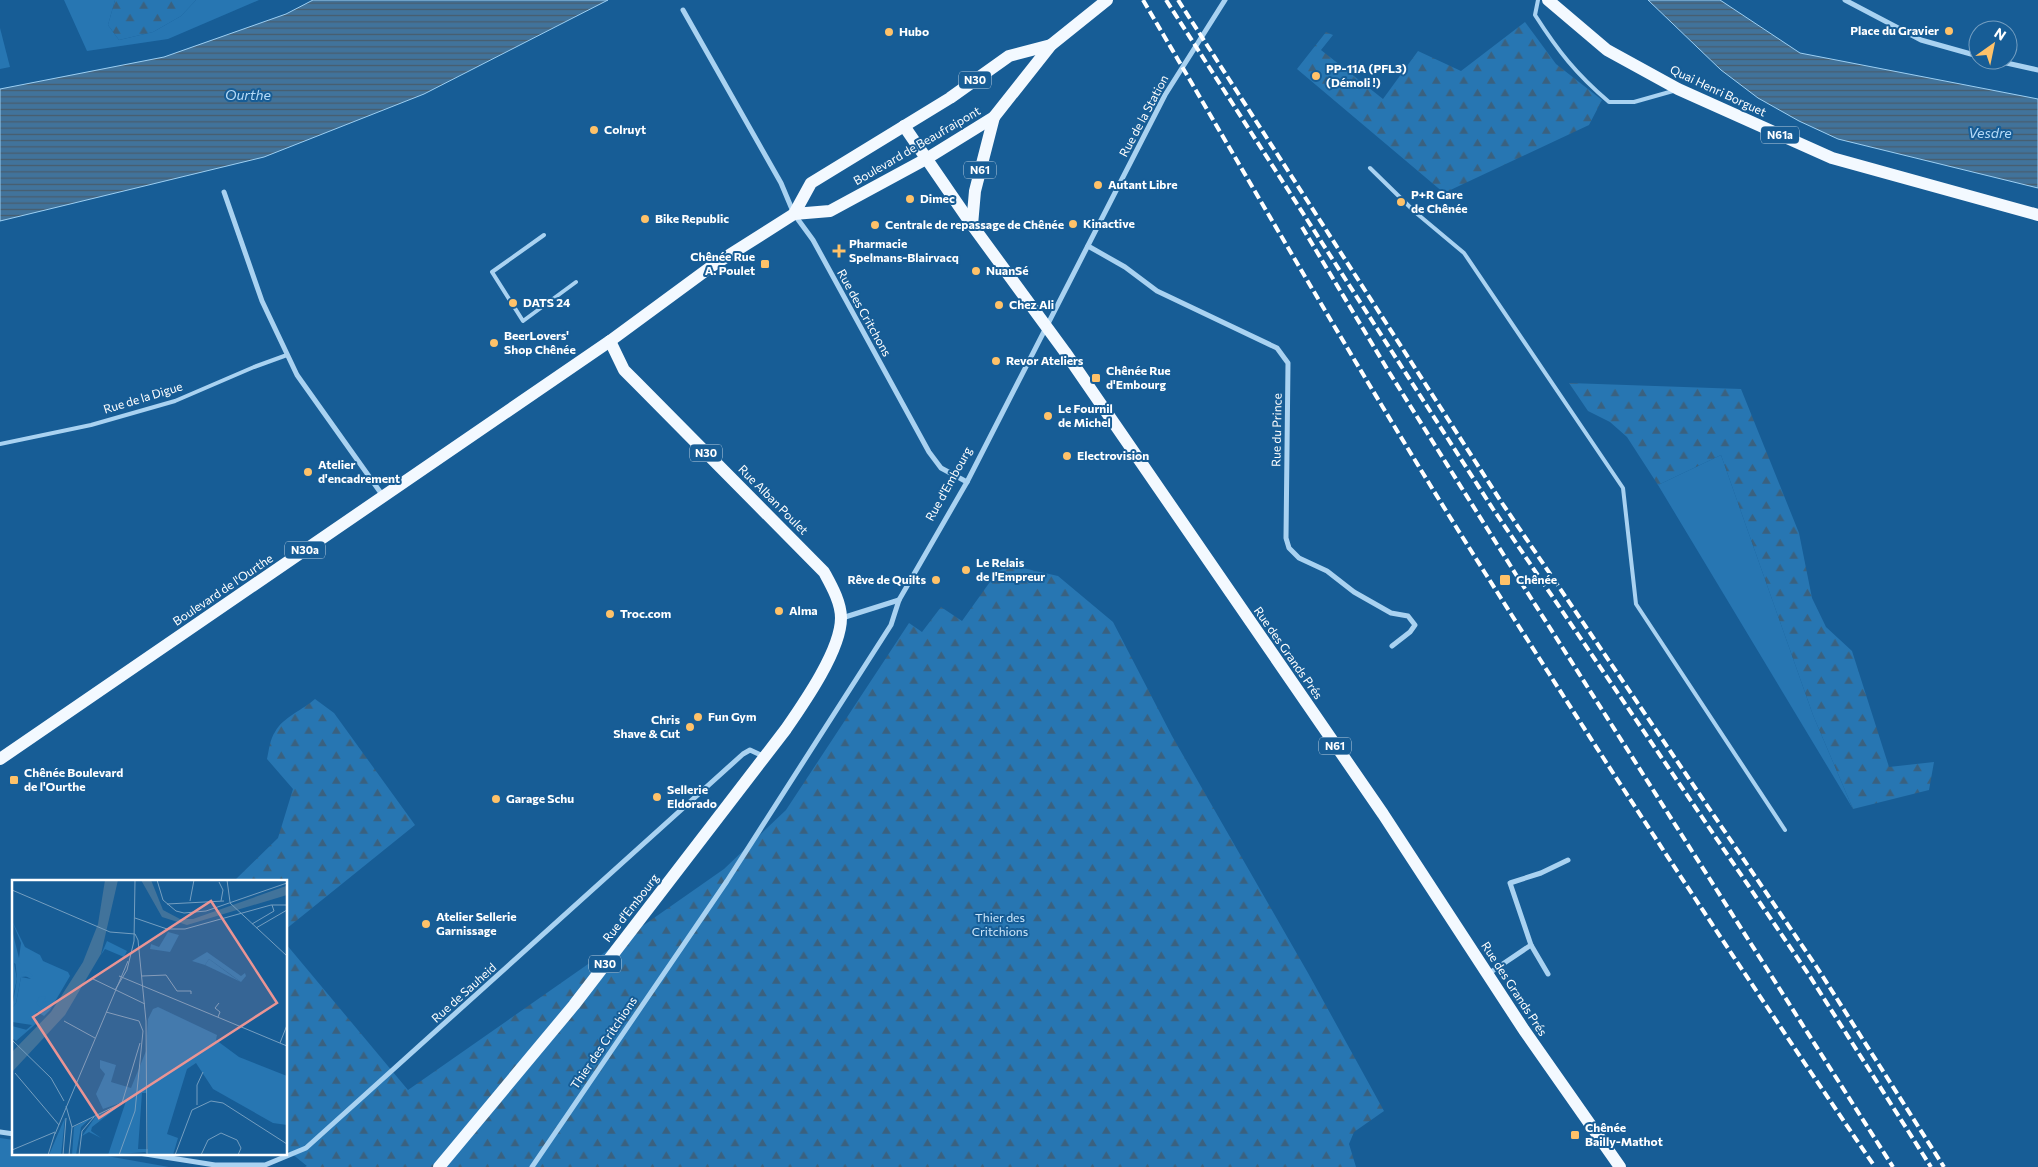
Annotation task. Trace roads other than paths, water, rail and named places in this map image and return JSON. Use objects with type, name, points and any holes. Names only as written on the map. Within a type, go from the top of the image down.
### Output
[{"type":"main road","name":"Boulevard de Beaufraipont","points":[[610,341],[712,266],[794,214],[830,211],[926,159],[994,117],[1051,45],[1107,0]]},
{"type":"main road","name":"Quai Henri Borguet","points":[[1548,0],[1606,50],[1678,89],[1832,158],[2038,215]]},
{"type":"main road","name":"Boulevard de Beaufraipont","points":[[794,214],[811,183],[950,98],[1009,56],[1051,45]]},
{"type":"main road","name":"N61","points":[[972,225],[975,191],[994,117]]},
{"type":"main road","name":"Rue des Grands Prés","points":[[904,126],[972,225],[1047,326],[1383,814],[1524,1030],[1620,1167]]},
{"type":"main road","name":"Boulevard de l'Ourthe","points":[[0,759],[610,341]]},
{"type":"main road","name":"Rue Alban Poulet","points":[[610,341],[624,370],[824,572],[834,589],[841,618],[835,643],[804,703],[766,757]]},
{"type":"main road","name":"Rue d'Embourg","points":[[439,1167],[574,1005],[766,757]]},
{"type":"street","name":"Rue de la Station","points":[[1047,326],[1165,95],[1225,0]]},
{"type":"street","points":[[1845,0],[1921,40],[1968,53]]},
{"type":"street","name":"Rue des Critchons","points":[[683,10],[781,184],[794,214],[813,240],[928,452],[941,468],[967,482]]},
{"type":"street","points":[[2018,65],[2038,70]]},
{"type":"street","points":[[224,192],[262,301],[287,355],[298,375],[383,497]]},
{"type":"street","name":"Rue du Prince","points":[[1088,246],[1125,267],[1157,291],[1277,348],[1288,363],[1286,538],[1289,548],[1299,558],[1327,571],[1354,592],[1378,606],[1391,613],[1408,616],[1415,625],[1410,632],[1392,646]]},
{"type":"street","name":"Rue d'Embourg","points":[[899,600],[967,482],[1047,326]]},
{"type":"street","points":[[841,618],[899,600]]},
{"type":"street","name":"Thier des Critchions","points":[[532,1167],[738,864],[891,625],[899,600]]},
{"type":"street","name":"Rue de Sauheid","points":[[145,1154],[216,1165],[265,1165],[306,1148],[743,754],[750,750],[766,757]]},
{"type":"street","points":[[1548,974],[1531,945],[1510,883],[1541,873],[1568,860]]},
{"type":"street","points":[[1488,974],[1531,945]]},
{"type":"lane","points":[[1538,0],[1536,14],[1556,48],[1585,81],[1609,102],[1634,102],[1678,89]]},
{"type":"lane","points":[[1370,168],[1415,212],[1464,253],[1622,488],[1636,604],[1785,830]]},
{"type":"lane","points":[[544,235],[492,272],[523,321],[576,282]]},
{"type":"lane","name":"Rue de la Digue","points":[[0,444],[91,425],[176,401],[254,366],[287,355]]},
{"type":"water","name":"Ourthe","points":[[313,0],[608,0],[424,94],[264,157],[0,221],[0,89],[164,57],[286,14]]},
{"type":"water","name":"Vesdre","points":[[1648,0],[1720,0],[1800,53],[2038,99],[2038,188],[1838,139],[1799,121],[1758,98],[1721,70]]},
{"type":"railway","points":[[1143,0],[1338,332],[1458,530],[1560,691],[1768,1009],[1875,1167]]},
{"type":"railway","points":[[1166,0],[1493,509],[1809,975],[1931,1167]]},
{"type":"railway","points":[[1178,0],[1502,503],[1818,969],[1944,1167]]},
{"type":"railway","points":[[1302,227],[1389,372],[1515,573],[1893,1167]]},
{"type":"place","name":"Place du Gravier","points":[[1949,31]]},
{"type":"place","name":"Hubo","points":[[889,32]]},
{"type":"place","name":"PP-11A (PFL3) (Démoli !)","points":[[1316,76]]},
{"type":"place","name":"Colruyt","points":[[594,130]]},
{"type":"place","name":"Autant Libre","points":[[1098,185]]},
{"type":"place","name":"Dimec","points":[[910,199]]},
{"type":"place","name":"P+R Gare de Chênée","points":[[1401,202]]},
{"type":"place","name":"Bike Republic","points":[[645,219]]},
{"type":"place","name":"Kinactive","points":[[1073,224]]},
{"type":"place","name":"Centrale de repassage de Chênée","points":[[875,225]]},
{"type":"place","name":"Pharmacie Spelmans-Blairvacq","points":[[839,251]]},
{"type":"place","name":"Chênée Rue A. Poulet","points":[[765,264]]},
{"type":"place","name":"NuanSé","points":[[976,271]]},
{"type":"place","name":"DATS 24","points":[[513,303]]},
{"type":"place","name":"Chez Ali","points":[[999,305]]},
{"type":"place","name":"BeerLovers' Shop Chênée","points":[[494,343]]},
{"type":"place","name":"Revor Ateliers","points":[[996,361]]},
{"type":"place","name":"Chênée Rue d'Embourg","points":[[1096,378]]},
{"type":"place","name":"Le Fournil de Michel","points":[[1048,416]]},
{"type":"place","name":"Electrovision","points":[[1067,456]]},
{"type":"place","name":"Atelier d'encadrement","points":[[308,472]]},
{"type":"place","name":"Le Relais de l'Empreur","points":[[966,570]]},
{"type":"place","name":"Rêve de Quilts","points":[[936,580]]},
{"type":"place","name":"Chênée","points":[[1505,580]]},
{"type":"place","name":"Alma","points":[[779,611]]},
{"type":"place","name":"Troc.com","points":[[610,614]]},
{"type":"place","name":"Fun Gym","points":[[698,717]]},
{"type":"place","name":"Chris Shave & Cut","points":[[690,727]]},
{"type":"place","name":"Chênée Boulevard de l'Ourthe","points":[[14,780]]},
{"type":"place","name":"Sellerie Eldorado","points":[[657,797]]},
{"type":"place","name":"Garage Schu","points":[[496,799]]},
{"type":"place","name":"Atelier Sellerie Garnissage","points":[[426,924]]},
{"type":"place","name":"Chênée Bailly-Mathot","points":[[1575,1135]]}]
